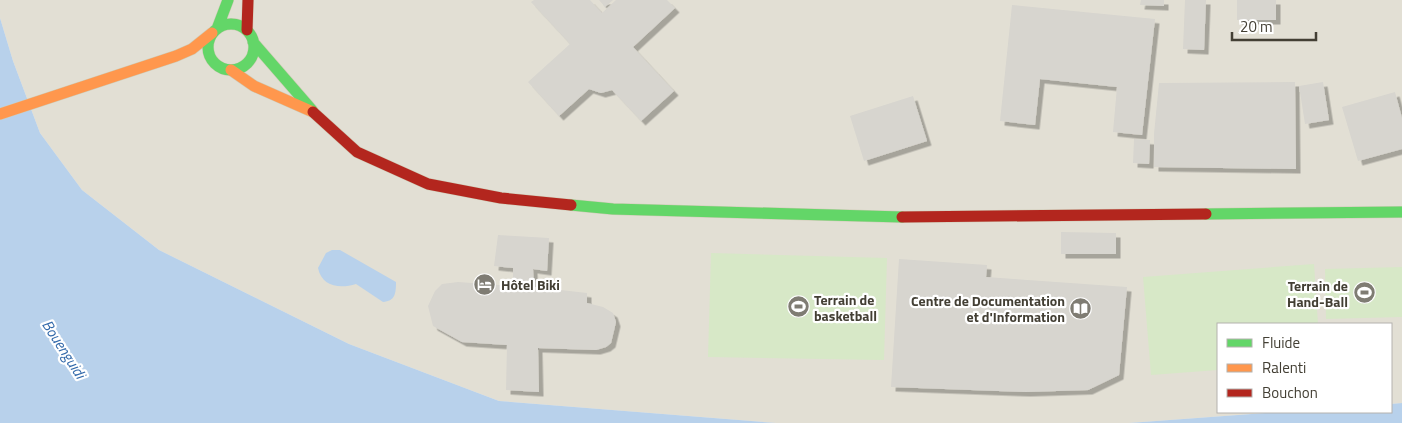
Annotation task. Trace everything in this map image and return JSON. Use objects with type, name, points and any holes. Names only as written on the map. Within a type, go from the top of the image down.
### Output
[{"type":"main road","points":[[217,66],[208,53],[208,43],[228,0]]},
{"type":"main road","points":[[248,0],[247,30],[253,42],[313,112],[357,152],[428,184],[501,198],[613,209],[879,217],[1402,212]]},
{"type":"main road","points":[[0,114],[155,64],[192,48],[215,31],[229,24],[247,30]]},
{"type":"main road","points":[[231,70],[244,66],[249,61],[253,42]]},
{"type":"main road","points":[[155,64],[182,69]]},
{"type":"main road","points":[[204,68],[217,66],[231,70],[254,86],[313,112]]},
{"type":"shaded area","points":[[0,0],[1402,0],[1402,403],[1392,404],[1392,323],[1217,323],[1217,413],[1266,413],[1129,423],[776,423],[499,401],[349,344],[159,250],[82,190],[40,133],[13,61],[0,18]]},
{"type":"green space","name":"Terrain de basketball","points":[[711,253],[887,258],[884,360],[708,357]]},
{"type":"green space","points":[[1314,264],[1318,323],[1217,323],[1217,370],[1151,375],[1143,277]]},
{"type":"green space","name":"Terrain de Hand-Ball","points":[[1402,267],[1402,317],[1326,319],[1325,269]]},
{"type":"water","name":"Bouenguidi","points":[[0,18],[13,61],[40,133],[82,190],[159,250],[349,344],[499,401],[776,423],[0,423]]},
{"type":"water","points":[[332,250],[340,250],[396,282],[395,293],[392,298],[383,302],[356,284],[338,286],[332,285],[323,279],[318,268],[326,253]]},
{"type":"water","points":[[1402,403],[1402,423],[1129,423],[1266,413],[1392,413],[1392,404]]},
{"type":"building","points":[[534,0],[590,0],[602,13],[616,0],[667,0],[675,8],[633,47],[674,91],[641,121],[612,90],[601,93],[589,89],[559,116],[528,82],[570,44],[531,2]]},
{"type":"building","points":[[599,0],[613,0],[605,7]]},
{"type":"building","points":[[1141,0],[1164,0],[1164,6],[1140,5]]},
{"type":"building","points":[[1185,0],[1206,0],[1204,50],[1183,49]]},
{"type":"building","points":[[1237,0],[1276,0],[1276,20],[1237,20]]},
{"type":"building","points":[[1012,5],[1155,19],[1142,135],[1113,132],[1117,87],[1040,79],[1035,125],[1000,121]]},
{"type":"building","points":[[1295,82],[1296,169],[1154,167],[1154,134],[1159,83]]},
{"type":"building","points":[[1323,82],[1329,120],[1305,124],[1299,86]]},
{"type":"building","points":[[1395,92],[1402,118],[1402,149],[1358,161],[1342,107]]},
{"type":"building","points":[[913,96],[927,141],[864,161],[850,116]]},
{"type":"building","points":[[1134,139],[1150,140],[1149,164],[1133,163]]},
{"type":"building","points":[[1061,232],[1116,233],[1116,254],[1061,254]]},
{"type":"building","points":[[498,235],[549,238],[547,271],[533,269],[534,287],[587,293],[587,303],[603,307],[613,313],[616,322],[611,343],[606,347],[596,350],[538,348],[539,392],[506,390],[507,345],[462,342],[433,326],[428,306],[435,291],[442,284],[458,282],[513,286],[513,268],[494,266]]},
{"type":"building","points":[[899,259],[987,265],[986,277],[1127,287],[1119,375],[1088,390],[1026,392],[891,387]]},
{"type":"traffic: fast","points":[[217,29],[228,0]]},
{"type":"traffic: fast","points":[[231,24],[244,28],[250,34],[254,47],[250,60],[244,66],[231,70],[218,66],[212,60],[208,47],[212,34],[218,28],[231,24]]},
{"type":"traffic: fast","points":[[253,42],[312,110]]},
{"type":"traffic: fast","points":[[571,205],[613,209],[902,217]]},
{"type":"traffic: fast","points":[[1206,214],[1402,212]]},
{"type":"traffic: slow","points":[[0,114],[176,56],[192,49],[212,33]]},
{"type":"traffic: slow","points":[[231,70],[254,86],[313,112]]},
{"type":"traffic: jam","points":[[247,30],[248,0]]},
{"type":"traffic: jam","points":[[313,112],[357,152],[428,184],[501,198],[571,205]]},
{"type":"traffic: jam","points":[[902,217],[1206,214]]},
{"type":"place","name":"Hôtel Biki","points":[[485,284]]},
{"type":"place","name":"Terrain de Hand-Ball","points":[[1364,293]]},
{"type":"place","name":"Terrain de basketball","points":[[798,307]]},
{"type":"place","name":"Centre de Documentation et d'Information","points":[[1081,308]]}]
